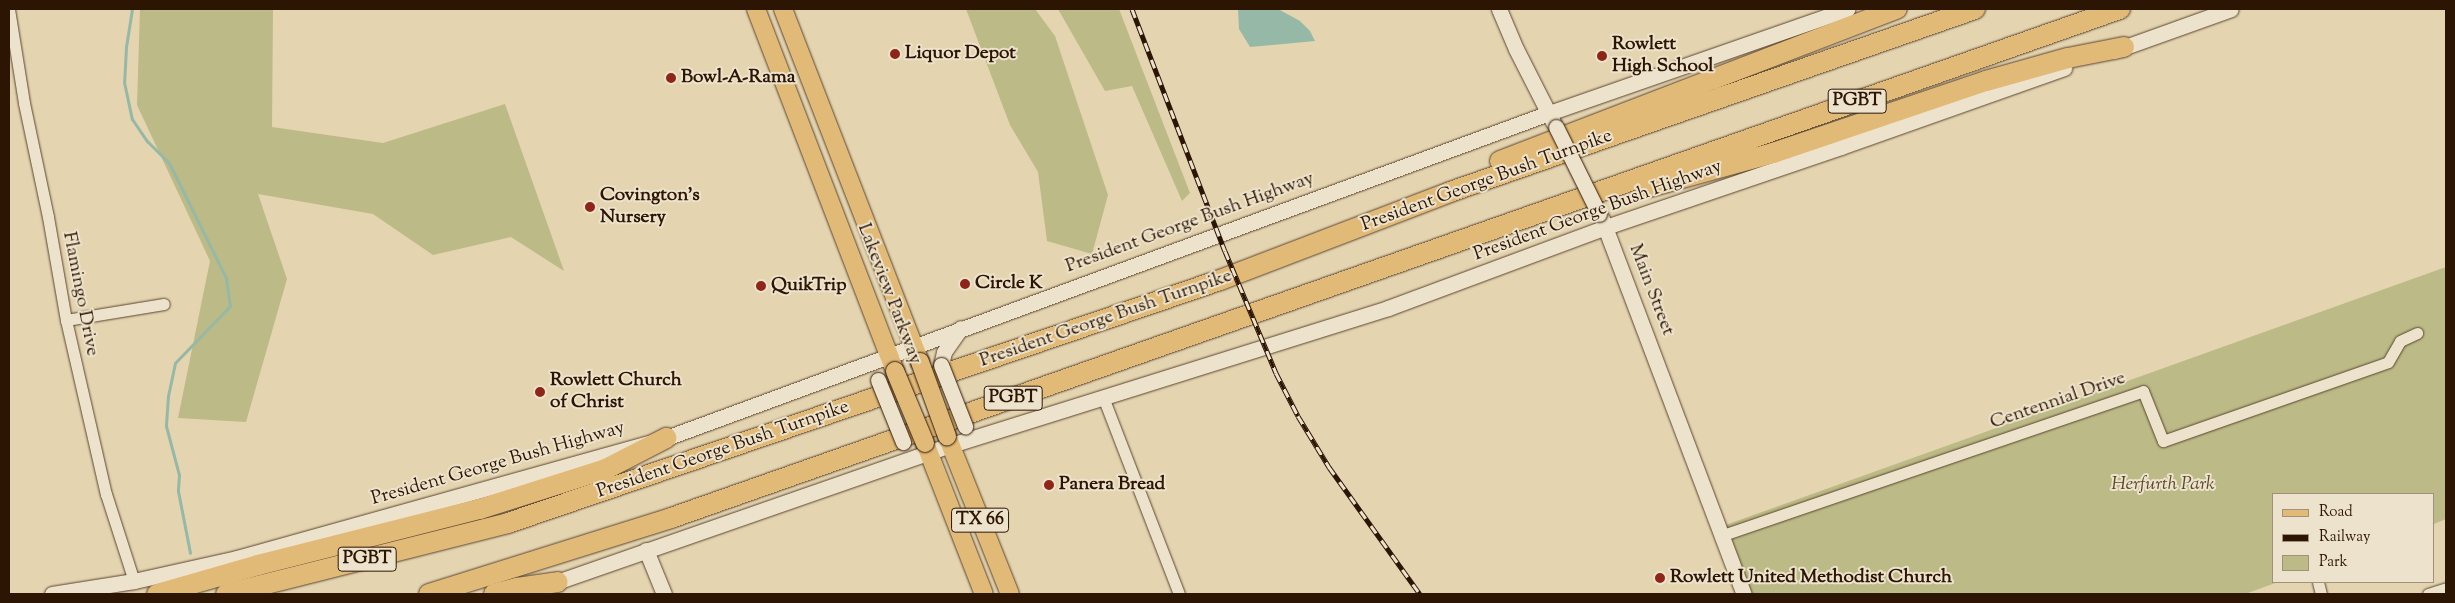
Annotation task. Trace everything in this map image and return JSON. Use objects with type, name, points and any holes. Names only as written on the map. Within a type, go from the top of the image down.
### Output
[{"type":"highway","points":[[1450,192],[1478,169],[1898,9]]},
{"type":"highway","name":"President George Bush Turnpike","points":[[226,594],[508,523],[1220,280],[1450,192],[1975,9]]},
{"type":"highway","name":"PGBT","points":[[429,594],[680,516],[2120,9]]},
{"type":"highway","points":[[1593,194],[1622,195],[1773,153],[1986,81],[2068,58],[2124,47]]},
{"type":"highway","points":[[157,594],[258,565],[480,509],[606,469],[666,438]]},
{"type":"highway","points":[[494,594],[517,588],[558,582]]},
{"type":"main road","name":"Lakeview Parkway","points":[[756,9],[892,363],[984,594]]},
{"type":"main road","name":"Lakeview Parkway","points":[[783,9],[1010,594]]},
{"type":"main road","name":"Main Street","points":[[1499,9],[1516,49],[1603,220],[1744,594]]},
{"type":"main road","name":"President George Bush Highway","points":[[52,594],[134,581],[238,558],[666,438],[840,373],[892,363],[917,354],[961,328],[1549,113],[1847,9]]},
{"type":"main road","name":"President George Bush Highway","points":[[520,594],[872,472],[949,440],[981,436],[1388,308],[1603,220],[1840,148],[2231,9]]},
{"type":"main road","points":[[805,138],[829,129]]},
{"type":"main road","points":[[961,328],[944,352],[942,365],[965,426],[970,433],[981,436]]},
{"type":"main road","points":[[840,373],[868,374],[878,380],[902,442],[903,448],[897,458],[872,472]]},
{"type":"main road","points":[[646,550],[664,594]]},
{"type":"street","name":"Flamingo Drive","points":[[9,9],[24,102],[48,216],[66,320],[106,494],[134,581]]},
{"type":"street","points":[[66,320],[164,304]]},
{"type":"street","name":"Centennial Drive","points":[[1723,535],[2143,391],[2163,441],[2388,362],[2400,341],[2417,333]]},
{"type":"street","points":[[1103,397],[1179,594]]},
{"type":"street","points":[[2428,594],[2446,588]]},
{"type":"green space","points":[[140,9],[273,9],[272,127],[383,143],[505,104],[564,271],[511,237],[433,255],[373,214],[258,194],[287,279],[246,422],[178,418],[210,261],[137,105]]},
{"type":"green space","points":[[966,9],[1035,9],[1055,36],[1108,195],[1092,254],[1047,241],[1038,172],[1010,125]]},
{"type":"green space","points":[[1058,9],[1119,9],[1190,193],[1182,201],[1132,86],[1105,91]]},
{"type":"green space","name":"Herfurth Park","points":[[2446,267],[2446,519],[2435,524],[2435,493],[2272,493],[2272,583],[2275,583],[2245,594],[1746,594],[1720,527]]},
{"type":"shaded area","points":[[1238,9],[1278,9],[1300,21],[1310,31],[1315,41],[1250,47],[1239,29]]},
{"type":"waterway","points":[[132,9],[126,47],[124,82],[132,119],[147,141],[169,163],[226,278],[230,306],[175,363],[168,396],[166,426],[179,475],[178,491],[190,553]]},
{"type":"railway","points":[[1132,9],[1225,251],[1276,373],[1298,416],[1329,467],[1420,594]]},
{"type":"place","name":"Liquor Depot","points":[[895,54]]},
{"type":"place","name":"Rowlett High School","points":[[1602,56]]},
{"type":"place","name":"Bowl-A-Rama","points":[[671,78]]},
{"type":"place","name":"Covington's Nursery","points":[[590,207]]},
{"type":"place","name":"Circle K","points":[[965,284]]},
{"type":"place","name":"QuikTrip","points":[[761,286]]},
{"type":"place","name":"Rowlett Church of Christ","points":[[540,392]]},
{"type":"place","name":"Panera Bread","points":[[1049,485]]},
{"type":"place","name":"Rowlett United Methodist Church","points":[[1660,578]]}]
